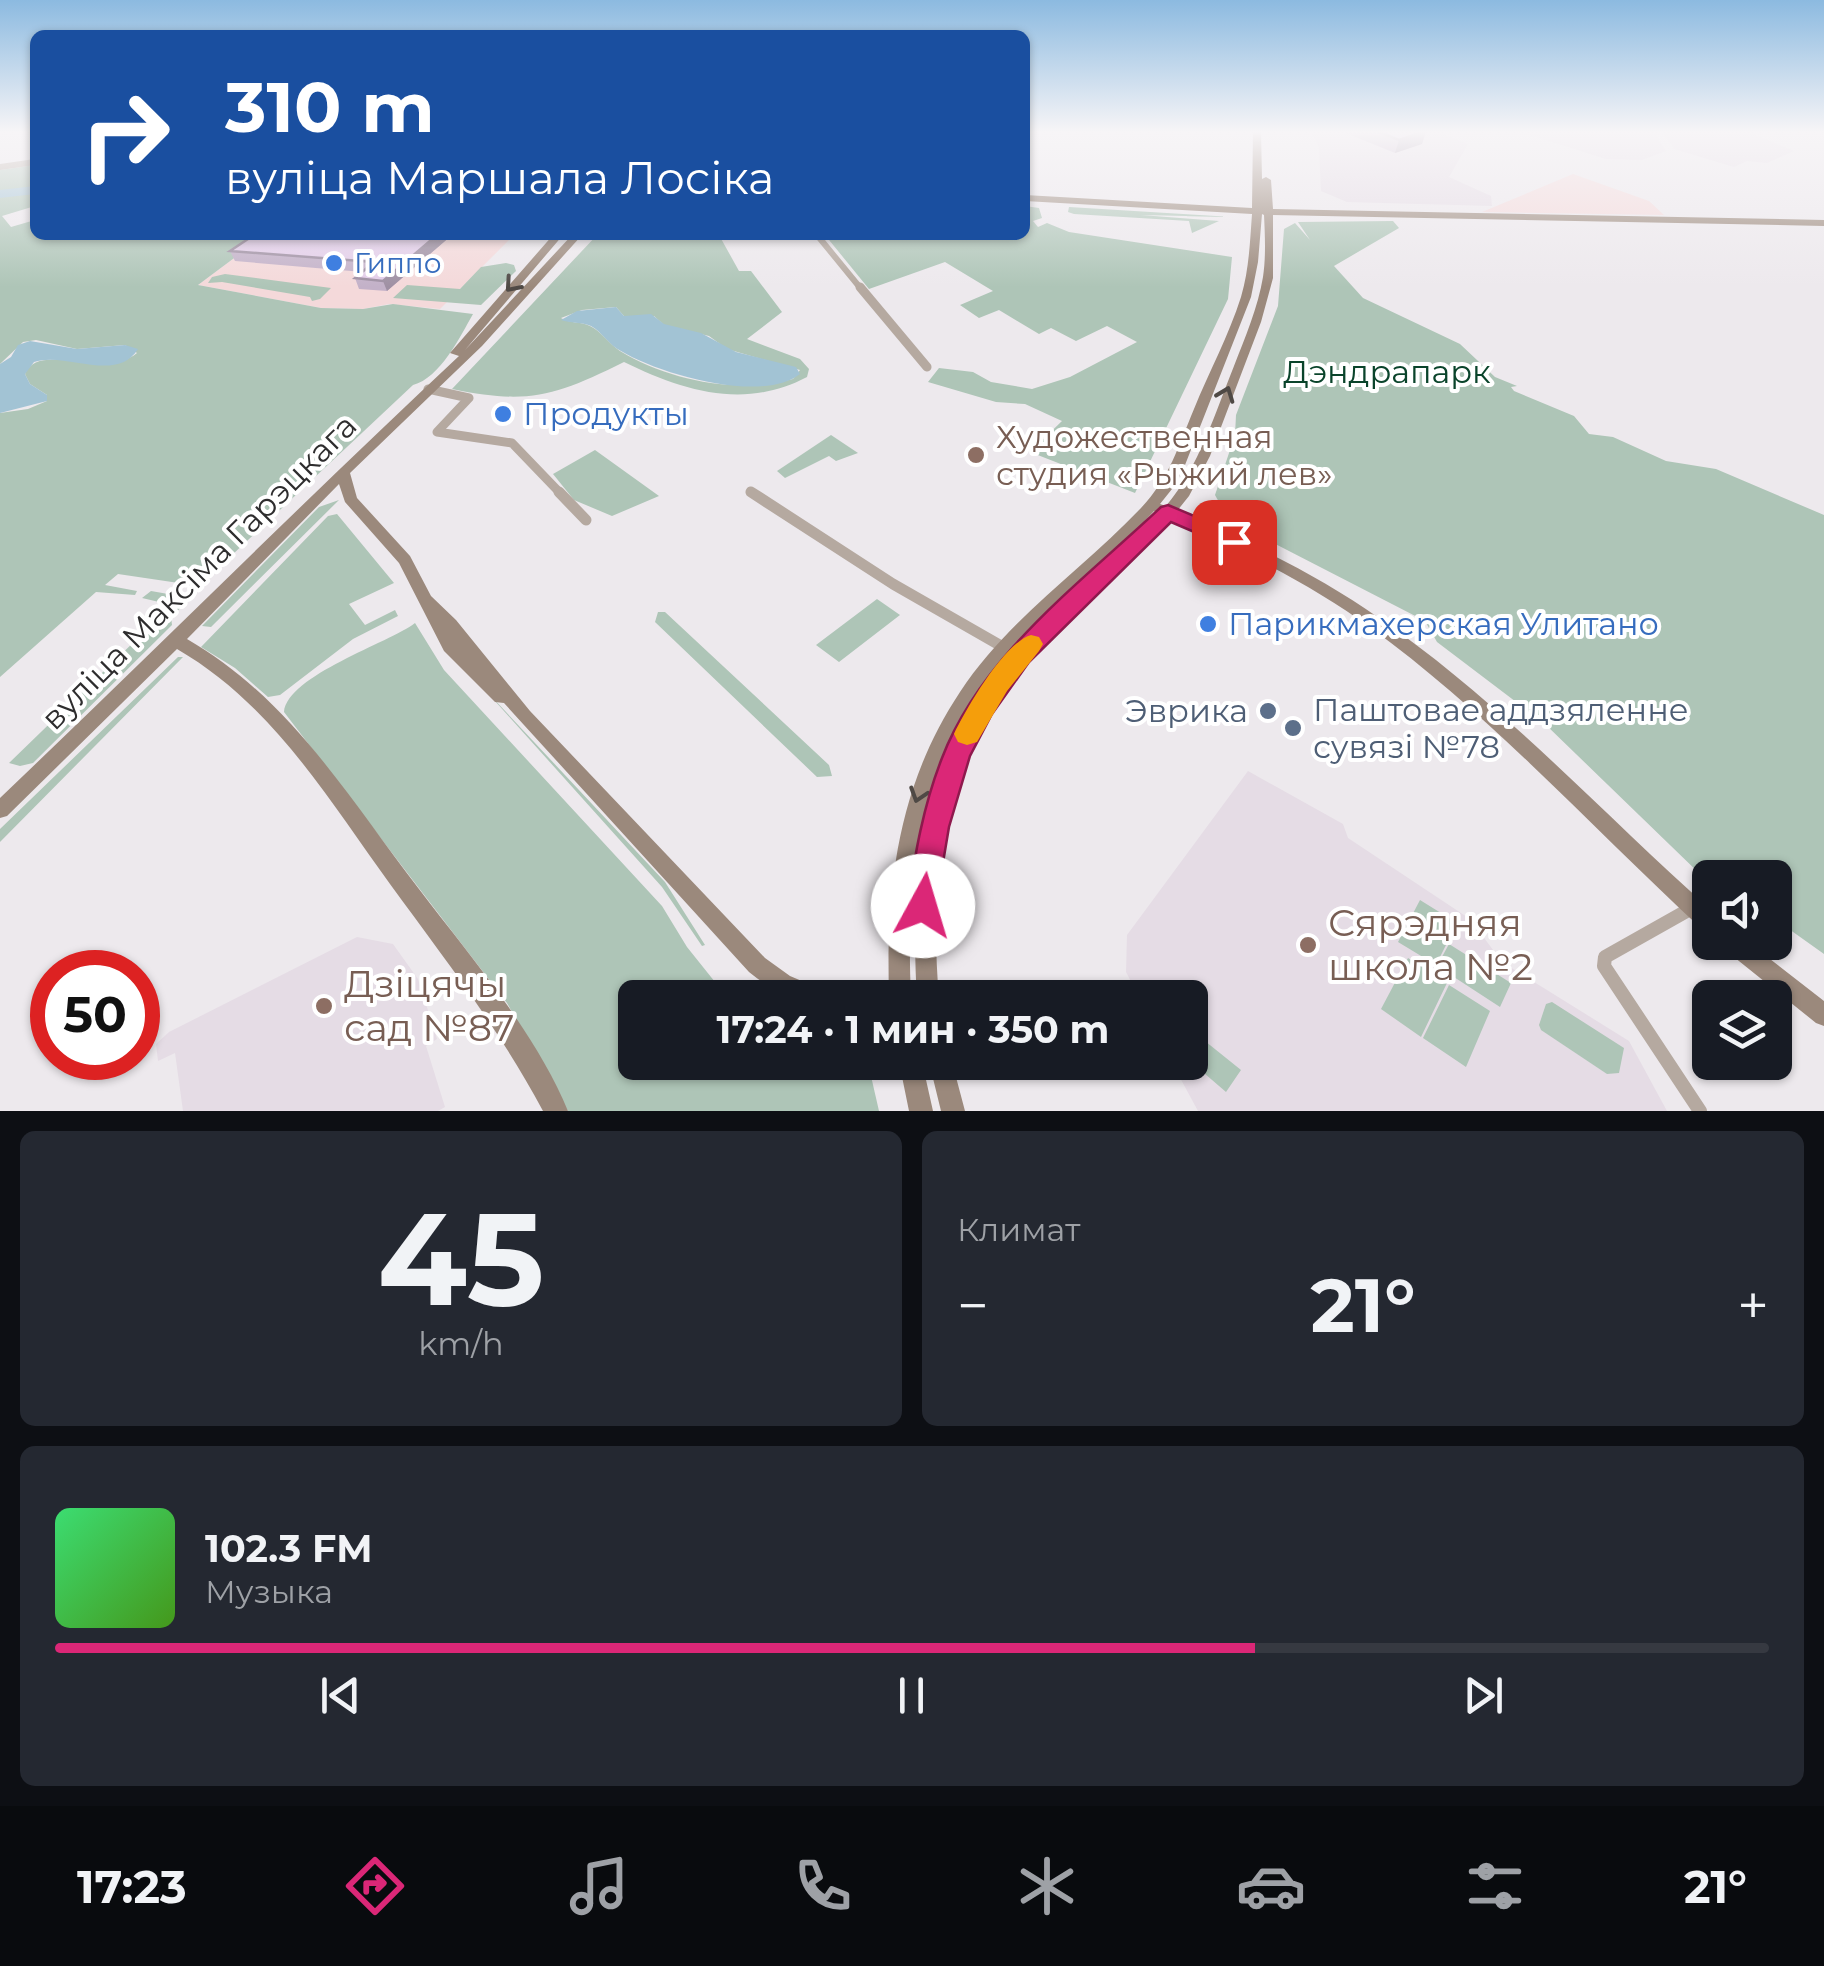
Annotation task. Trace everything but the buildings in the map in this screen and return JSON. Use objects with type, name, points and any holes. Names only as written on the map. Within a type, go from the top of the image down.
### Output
[{"type":"main road","points":[[927,980],[923,919],[926,869],[939,807],[963,742],[1020,655],[1160,509],[1248,293],[1266,183]]},
{"type":"main road","points":[[1030,198],[1261,212],[1824,223]]},
{"type":"main road","name":"вуліца Максіма Гарэцкага","points":[[441,378],[489,312],[553,240]]},
{"type":"main road","name":"вуліца Максіма Гарэцкага","points":[[0,810],[342,472],[478,344],[572,240]]},
{"type":"main road","points":[[535,259],[553,260]]},
{"type":"main road","points":[[342,472],[350,498],[405,560],[439,628],[463,663],[524,716],[757,965],[777,980]]},
{"type":"main road","points":[[310,506],[333,497],[350,498]]},
{"type":"main road","points":[[900,980],[898,905],[913,812],[950,720],[1002,647],[1160,509]]},
{"type":"main road","points":[[1160,509],[1280,566],[1373,622],[1419,656],[1474,702],[1692,908]]},
{"type":"main road","points":[[176,640],[226,670],[268,709],[328,778],[499,1010],[556,1111]]},
{"type":"main road","points":[[1755,960],[1824,1015]]},
{"type":"main road","points":[[914,1080],[921,1111]]},
{"type":"main road","points":[[945,1080],[954,1111]]},
{"type":"street","points":[[822,240],[927,367]]},
{"type":"street","points":[[428,390],[469,398],[437,432],[512,443],[586,520]]},
{"type":"street","points":[[751,492],[893,584],[1002,647]]},
{"type":"street","points":[[1692,908],[1605,957],[1604,966],[1700,1111]]},
{"type":"shaded area","points":[[1321,183],[1462,183],[1491,196],[1492,206],[1347,202],[1321,191]]},
{"type":"shaded area","points":[[1552,183],[1598,183],[1649,201],[1664,215],[1482,212]]},
{"type":"shaded area","points":[[258,240],[509,240],[440,309],[389,304],[363,309],[321,308],[198,285]]},
{"type":"shaded area","name":"Сярэдняя школа №2","points":[[1248,771],[1343,824],[1348,838],[1470,919],[1502,962],[1629,1041],[1667,1111],[1198,1111],[1181,1080],[1208,1080],[1208,980],[1130,980],[1126,972],[1127,935]]},
{"type":"shaded area","name":"Дзіцячы сад №87","points":[[357,937],[393,944],[418,979],[437,1039],[426,1046],[445,1107],[438,1111],[183,1111],[175,1053],[160,1060],[160,1040],[169,1032]]},
{"type":"green space","points":[[0,183],[30,183],[30,208],[2,216],[11,227],[30,221],[30,240],[258,240],[198,285],[321,308],[363,309],[393,304],[473,314],[448,356],[432,374],[413,385],[199,586],[118,574],[105,585],[137,591],[135,595],[96,592],[0,677],[0,413],[28,409],[47,401],[47,395],[30,384],[25,374],[32,364],[43,360],[108,363],[137,353],[125,345],[77,349],[36,340],[23,342],[0,364]]},
{"type":"green space","points":[[1030,207],[1039,208],[1042,218],[1033,221],[1038,227],[1047,223],[1069,232],[1232,257],[1228,299],[1135,493],[1030,452],[1062,421],[1025,404],[996,402],[928,382],[939,368],[973,372],[991,382],[1032,389],[1070,377],[1137,342],[1107,326],[1076,341],[1051,328],[1039,334],[999,310],[979,318],[960,305],[993,291],[945,262],[869,289],[829,240],[1030,240]]},
{"type":"green space","points":[[1069,207],[1232,217],[1141,215],[1219,221],[1192,233],[1189,221],[1074,214],[1068,212]]},
{"type":"green space","name":"Дэндрапарк","points":[[1393,221],[1399,228],[1334,266],[1363,298],[1460,344],[1495,377],[1517,386],[1511,387],[1514,391],[1574,416],[1589,434],[1613,437],[1666,461],[1716,469],[1824,515],[1824,954],[1792,931],[1792,860],[1692,860],[1692,866],[1545,724],[1437,642],[1425,621],[1229,520],[1215,495],[1235,435],[1236,415],[1278,306],[1284,229],[1295,223],[1310,240],[1298,222]]},
{"type":"green space","points":[[592,240],[722,240],[739,271],[751,271],[782,312],[747,339],[800,359],[809,369],[807,377],[784,387],[737,394],[691,388],[624,362],[560,390],[522,396],[452,389]],"holes":[[[616,307],[624,316],[654,316],[664,325],[709,336],[727,349],[800,370],[793,379],[772,383],[704,382],[639,361],[590,326],[561,318],[582,310]]]},
{"type":"green space","points":[[514,265],[516,271],[481,305],[393,298],[407,285],[460,289],[481,267]]},
{"type":"green space","points":[[225,274],[331,288],[312,301],[310,297],[208,283],[212,277]]},
{"type":"green space","points":[[831,435],[858,453],[836,461],[829,456],[785,478],[777,471]]},
{"type":"green space","points":[[595,450],[659,496],[612,516],[574,500],[553,474]]},
{"type":"green space","points":[[339,500],[211,627],[202,626],[319,507]]},
{"type":"green space","points":[[337,514],[394,583],[349,604],[365,625],[395,610],[398,616],[353,639],[280,695],[268,697],[235,668],[201,647],[328,516]]},
{"type":"green space","points":[[151,591],[191,598],[171,617],[172,625],[33,763],[9,763],[172,605],[142,598]]},
{"type":"green space","points":[[877,599],[900,615],[839,662],[816,645]]},
{"type":"green space","points":[[658,612],[665,612],[829,765],[832,776],[817,777],[655,622]]},
{"type":"green space","points":[[415,623],[444,670],[662,906],[713,980],[618,980],[618,1080],[872,1080],[879,1111],[568,1111],[507,1003],[284,712],[302,685]]},
{"type":"green space","points":[[178,657],[183,657],[0,842],[0,829]]},
{"type":"green space","points":[[477,681],[665,882],[705,945],[702,946],[662,887]]},
{"type":"green space","points":[[1420,900],[1457,923],[1436,965],[1398,942]]},
{"type":"green space","points":[[1449,944],[1511,983],[1500,1007],[1437,966]]},
{"type":"green space","points":[[1408,958],[1447,983],[1421,1037],[1381,1009]]},
{"type":"green space","points":[[1449,985],[1490,1011],[1466,1067],[1423,1038]]},
{"type":"green space","points":[[1552,1002],[1624,1048],[1619,1073],[1607,1074],[1541,1030],[1546,1004]]},
{"type":"green space","points":[[1208,1043],[1241,1070],[1226,1092],[1208,1076]]},
{"type":"water","points":[[616,307],[624,316],[651,314],[664,324],[701,333],[736,352],[796,367],[800,374],[783,383],[761,386],[737,386],[684,376],[638,360],[591,326],[561,320],[577,311]]},
{"type":"water","points":[[30,341],[77,349],[125,345],[138,349],[129,359],[104,366],[61,360],[34,362],[25,374],[30,384],[47,395],[47,401],[0,413],[0,364],[11,357],[18,345]]},
{"type":"waterway","points":[[0,194],[30,191]]},
{"type":"slow traffic","points":[[967,734],[998,684],[1031,644]]},
{"type":"place","name":"Гиппо","points":[[334,263]]},
{"type":"place","name":"Продукты","points":[[503,414]]},
{"type":"place","name":"Художественная студия «Рыжий лев»","points":[[976,455]]},
{"type":"place","name":"Парикмахерская Улитано","points":[[1208,624]]},
{"type":"place","name":"Эврика","points":[[1268,711]]},
{"type":"place","name":"Паштовае аддзяленне сувязі №78","points":[[1293,728]]},
{"type":"place","name":"Сярэдняя школа №2","points":[[1308,945]]},
{"type":"place","name":"Дзіцячы сад №87","points":[[324,1006]]},
{"type":"route","points":[[923,906],[934,827],[956,756],[983,706],[1020,655],[1168,512],[1234,542]]}]
